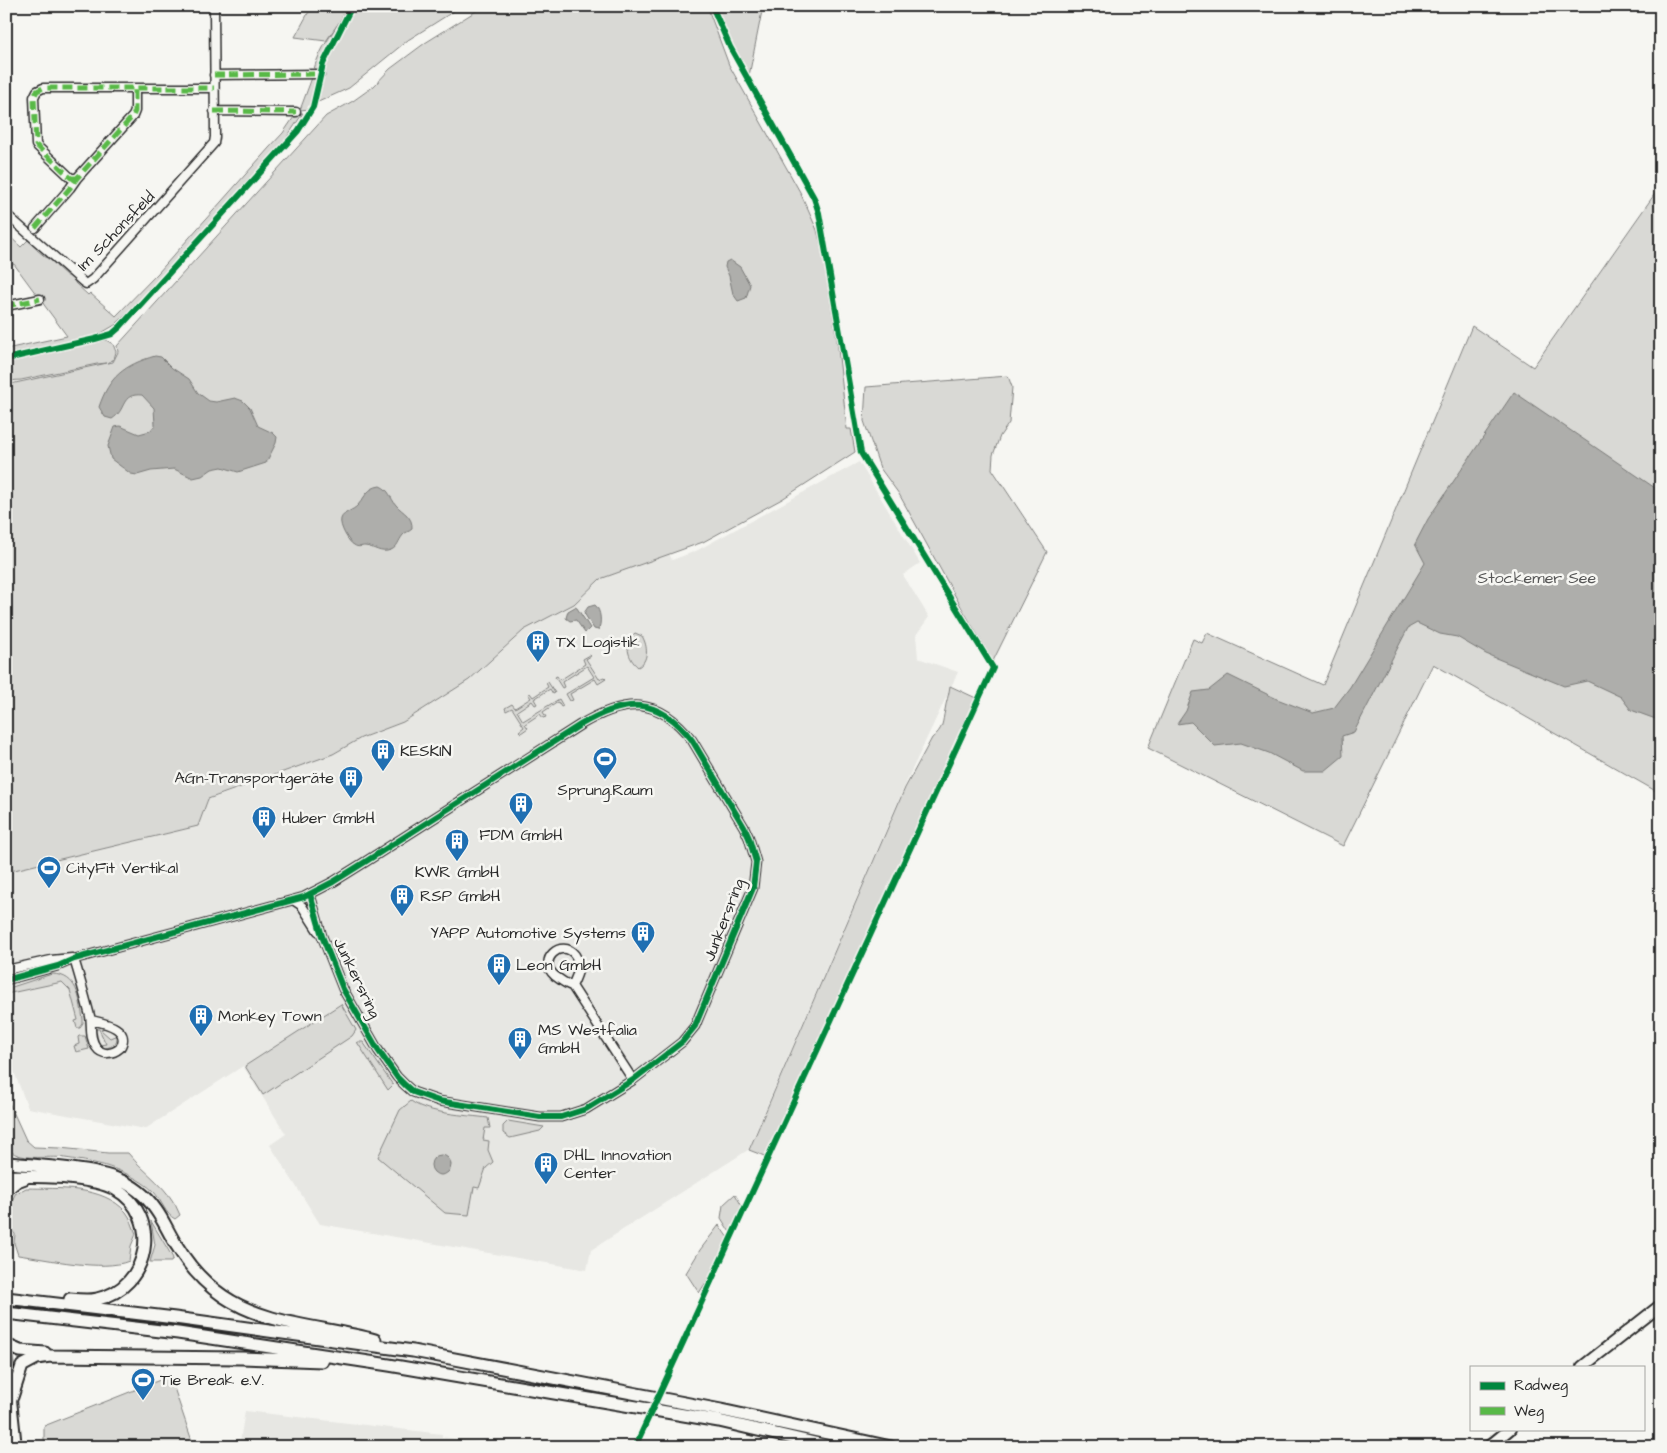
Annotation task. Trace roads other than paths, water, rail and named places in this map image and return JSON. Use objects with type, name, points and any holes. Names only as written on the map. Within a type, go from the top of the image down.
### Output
[{"type":"highway","points":[[6,1163],[93,1171],[122,1180],[144,1195],[156,1210],[193,1270],[210,1287],[224,1297],[242,1307],[284,1321],[359,1336],[413,1351]]},
{"type":"highway","points":[[6,1176],[93,1181],[115,1189],[133,1204],[142,1223],[145,1244],[142,1261],[132,1279],[116,1291],[97,1299],[6,1297]]},
{"type":"highway","points":[[6,1190],[17,1181],[34,1177]]},
{"type":"highway","points":[[6,1297],[413,1351],[721,1410],[891,1447]]},
{"type":"highway","points":[[6,1313],[178,1333],[389,1365],[710,1420],[832,1447]]},
{"type":"highway","points":[[6,1345],[20,1351],[80,1355],[242,1358],[389,1365]]},
{"type":"highway","points":[[12,1397],[17,1376],[24,1363],[37,1358],[80,1355]]},
{"type":"main road","points":[[1583,1366],[1661,1305]]},
{"type":"main road","points":[[6,1353],[16,1447]]},
{"type":"main road","points":[[1488,1447],[1509,1430]]},
{"type":"street","name":"Im Schonsfeld","points":[[6,214],[86,284],[93,279],[212,146],[215,137],[214,6]]},
{"type":"street","points":[[214,75],[320,74]]},
{"type":"street","points":[[77,178],[71,178],[36,146],[34,96],[36,93],[44,88],[214,88]]},
{"type":"street","points":[[35,228],[133,116],[135,111],[135,89]]},
{"type":"street","points":[[214,111],[296,112]]},
{"type":"street","points":[[6,306],[40,300]]},
{"type":"street","name":"Junkersring","points":[[6,980],[43,971],[74,959],[310,894],[365,862],[594,717],[617,708],[636,705],[653,709],[670,717],[683,728],[744,827],[756,862],[753,888],[695,1026],[682,1042],[633,1080],[586,1109],[553,1118],[439,1101],[413,1092],[397,1077],[378,1050],[343,989],[322,936],[310,894]]},
{"type":"street","name":"Junkersring","points":[[293,900],[302,906],[322,936]]},
{"type":"street","points":[[572,986],[579,967],[576,957],[571,951],[561,949],[554,951],[548,963],[550,970],[566,984],[572,986],[633,1080]]},
{"type":"street","points":[[74,959],[91,1020],[90,1032],[97,1048],[106,1053],[114,1052],[120,1048],[123,1038],[118,1029],[109,1024],[91,1020]]},
{"type":"street","name":"Junkersring","points":[[6,970],[51,960],[74,959]]},
{"type":"place","name":"TX Logistik","points":[[538,663]]},
{"type":"place","name":"KESKIN","points":[[383,772]]},
{"type":"place","name":"Sprung.Raum","points":[[605,780]]},
{"type":"place","name":"AGn-Transportgeräte","points":[[351,799]]},
{"type":"place","name":"FDM GmbH","points":[[521,825]]},
{"type":"place","name":"Huber GmbH","points":[[264,839]]},
{"type":"place","name":"KWR GmbH","points":[[457,862]]},
{"type":"place","name":"CityFit Vertikal","points":[[49,889]]},
{"type":"place","name":"RSP GmbH","points":[[402,917]]},
{"type":"place","name":"YAPP Automotive Systems","points":[[643,954]]},
{"type":"place","name":"Leon GmbH","points":[[499,986]]},
{"type":"place","name":"Monkey Town","points":[[201,1037]]},
{"type":"place","name":"MS Westfalia GmbH","points":[[520,1060]]},
{"type":"place","name":"DHL Innovation Center","points":[[546,1185]]},
{"type":"place","name":"Tie Break e.V.","points":[[143,1401]]},
{"type":"park label","name":"Stockemer See","points":[[1537,578]]}]
